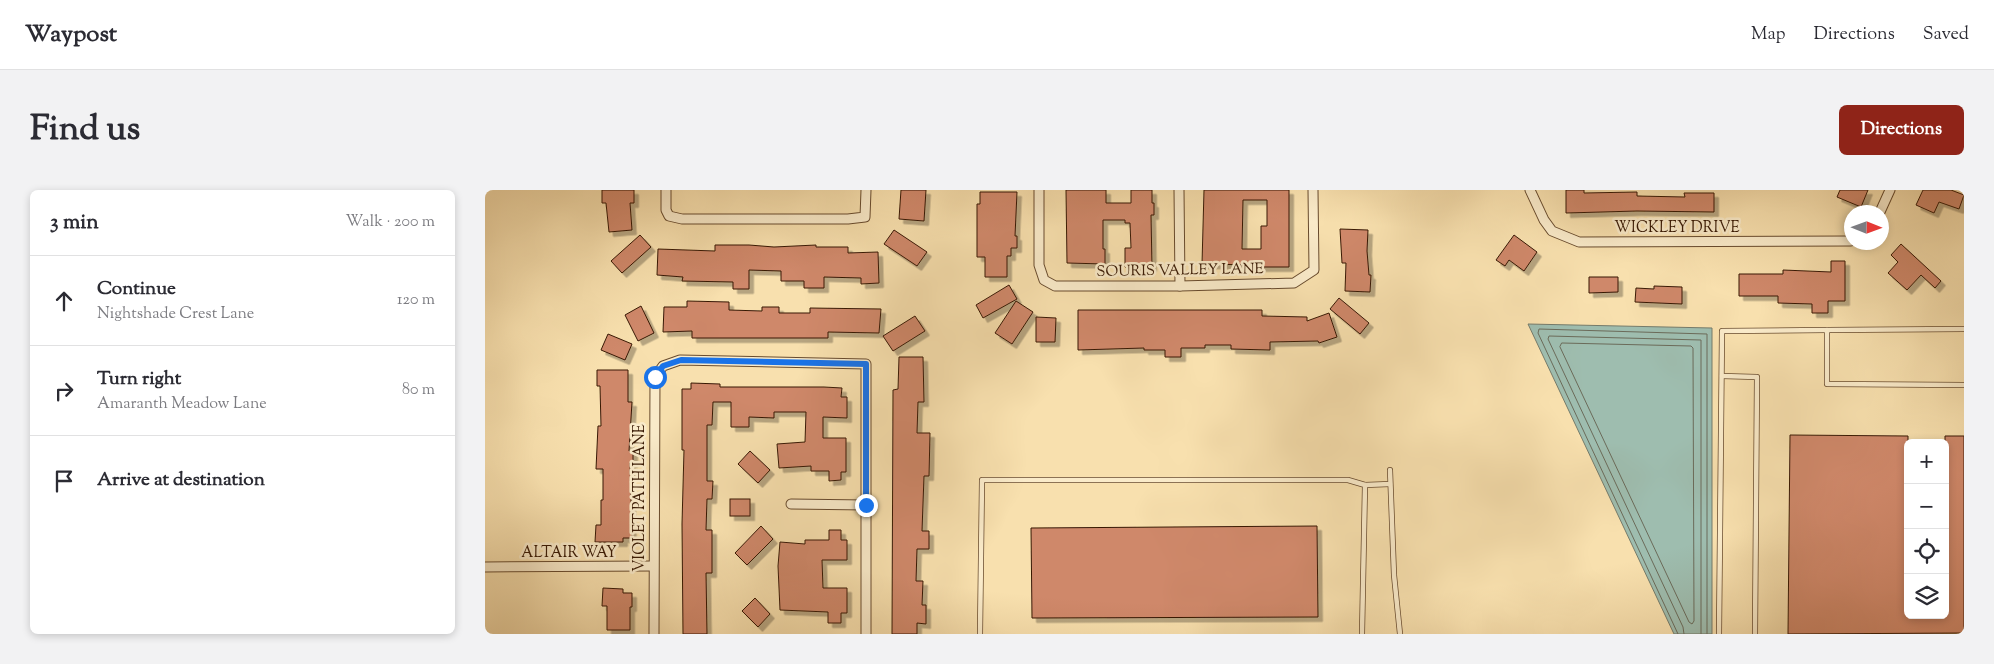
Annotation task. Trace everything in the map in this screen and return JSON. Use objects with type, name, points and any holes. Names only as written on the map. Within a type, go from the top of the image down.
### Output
[{"type":"street","points":[[666,190],[666,210],[669,216],[682,219],[848,219],[865,217],[866,190]]},
{"type":"street","name":"SOURIS VALLEY LANE","points":[[1039,190],[1039,266],[1044,280],[1055,286],[1179,286],[1294,283],[1314,270],[1313,190]]},
{"type":"street","points":[[1179,190],[1179,286]]},
{"type":"street","name":"WICKLEY DRIVE","points":[[1530,190],[1544,220],[1552,231],[1579,242],[1844,241]]},
{"type":"street","points":[[1883,205],[1890,190]]},
{"type":"street","name":"VIOLET PATH LANE","points":[[654,634],[655,377],[663,366],[681,360],[866,364],[866,505]]},
{"type":"street","points":[[791,504],[866,505],[865,634]]},
{"type":"street","name":"ALTAIR WAY","points":[[485,567],[653,566]]},
{"type":"lane","points":[[1719,634],[1722,330],[1964,330]]},
{"type":"lane","points":[[1827,330],[1827,384],[1964,386]]},
{"type":"lane","points":[[1722,376],[1757,377],[1755,634]]},
{"type":"lane","points":[[1390,470],[1394,575],[1400,634]]},
{"type":"lane","points":[[980,634],[982,480],[1348,480],[1365,485],[1390,484]]},
{"type":"lane","points":[[1362,634],[1365,485]]},
{"type":"water","points":[[1528,324],[1712,328],[1712,634],[1674,634]]},
{"type":"building","points":[[602,190],[634,190],[634,203],[630,203],[632,230],[609,232],[606,203],[602,203]]},
{"type":"building","points":[[901,190],[926,190],[924,221],[899,219]]},
{"type":"building","points":[[1066,190],[1106,190],[1106,203],[1131,203],[1131,190],[1152,190],[1154,215],[1151,215],[1152,267],[1125,267],[1125,248],[1131,248],[1130,223],[1125,223],[1125,220],[1103,220],[1105,264],[1067,263]]},
{"type":"building","points":[[1204,190],[1289,190],[1289,267],[1202,264]],"holes":[[[1243,200],[1267,200],[1267,226],[1261,226],[1261,249],[1242,249]]]},
{"type":"building","points":[[1566,190],[1584,190],[1584,193],[1637,192],[1637,196],[1685,197],[1684,193],[1714,193],[1714,212],[1637,211],[1566,213]]},
{"type":"building","points":[[1840,190],[1868,190],[1862,205],[1856,205],[1837,197]]},
{"type":"building","points":[[1923,190],[1951,190],[1964,195],[1959,209],[1939,202],[1934,213],[1916,205]]},
{"type":"building","points":[[980,192],[1017,192],[1015,236],[1017,236],[1017,248],[1011,248],[1011,256],[1007,256],[1007,277],[985,277],[985,257],[977,257],[977,204],[980,204]]},
{"type":"building","points":[[1340,229],[1368,230],[1367,251],[1369,275],[1371,275],[1370,292],[1345,291],[1346,263],[1342,263]]},
{"type":"building","points":[[894,230],[927,252],[917,266],[884,244]]},
{"type":"building","points":[[640,235],[651,247],[622,273],[611,261]]},
{"type":"building","points":[[1514,235],[1537,252],[1524,271],[1509,260],[1505,266],[1496,260]]},
{"type":"building","points":[[1901,244],[1941,281],[1935,288],[1921,275],[1907,290],[1888,273],[1898,262],[1891,255]]},
{"type":"building","points":[[715,245],[774,247],[816,245],[816,247],[848,247],[848,253],[878,252],[879,283],[861,284],[861,278],[824,277],[824,288],[804,288],[804,281],[781,281],[781,271],[749,270],[749,289],[733,289],[733,282],[682,281],[683,277],[657,275],[658,249],[715,251]]},
{"type":"building","points":[[1831,261],[1845,261],[1845,301],[1828,301],[1828,313],[1812,313],[1812,304],[1778,303],[1778,296],[1739,296],[1739,274],[1783,274],[1783,270],[1831,272]]},
{"type":"building","points":[[1589,277],[1618,277],[1618,292],[1589,293]]},
{"type":"building","points":[[1009,285],[1017,299],[983,318],[976,305]]},
{"type":"building","points":[[1654,286],[1682,287],[1682,304],[1635,302],[1636,288],[1654,289]]},
{"type":"building","points":[[1339,298],[1369,323],[1360,334],[1330,309]]},
{"type":"building","points":[[687,301],[729,302],[729,310],[762,311],[762,307],[779,307],[779,313],[810,313],[810,308],[881,309],[879,333],[828,332],[828,338],[692,338],[692,331],[663,332],[664,307],[687,307]]},
{"type":"building","points":[[1016,301],[1033,312],[1012,344],[995,333]]},
{"type":"building","points":[[641,306],[654,333],[638,341],[625,315]]},
{"type":"building","points":[[1078,310],[1262,310],[1262,316],[1307,317],[1307,321],[1329,313],[1337,337],[1319,343],[1318,341],[1270,342],[1270,350],[1231,349],[1231,345],[1205,345],[1205,348],[1181,348],[1181,357],[1165,357],[1165,350],[1144,350],[1144,348],[1078,350]]},
{"type":"building","points":[[915,316],[925,331],[893,351],[883,336]]},
{"type":"building","points":[[1036,317],[1056,318],[1055,342],[1036,342]]},
{"type":"building","points":[[608,334],[632,344],[625,360],[601,350]]},
{"type":"building","points":[[899,357],[923,357],[924,402],[918,402],[917,433],[930,433],[929,476],[924,476],[922,531],[929,531],[929,549],[917,549],[916,581],[923,581],[922,605],[926,605],[926,624],[917,623],[917,634],[892,634],[893,390],[898,389]]},
{"type":"building","points":[[597,370],[628,370],[628,402],[632,402],[629,451],[633,451],[633,463],[630,463],[632,538],[623,538],[623,542],[595,542],[596,525],[601,525],[601,500],[603,500],[603,469],[596,469],[598,426],[601,426],[600,386],[597,386]]},
{"type":"building","points":[[691,383],[720,384],[720,387],[842,388],[841,397],[847,397],[847,418],[823,417],[823,438],[846,438],[846,472],[841,472],[841,480],[829,481],[829,471],[811,471],[811,466],[779,468],[777,444],[805,442],[806,412],[774,412],[774,418],[749,417],[749,427],[731,427],[731,402],[713,402],[712,425],[707,425],[707,481],[713,481],[712,499],[707,499],[706,530],[712,530],[712,573],[706,573],[707,634],[683,634],[682,524],[684,450],[682,450],[682,389],[691,389]]},
{"type":"building","points":[[1790,435],[1908,436],[1908,439],[1904,439],[1904,619],[1949,619],[1949,439],[1945,439],[1945,436],[1964,436],[1964,633],[1788,634]]},
{"type":"building","points":[[750,451],[770,470],[758,483],[738,464]]},
{"type":"building","points":[[730,499],[750,499],[750,516],[730,516]]},
{"type":"building","points":[[761,526],[773,539],[747,565],[735,553]]},
{"type":"building","points":[[1317,526],[1318,617],[1032,618],[1031,528]]},
{"type":"building","points":[[829,530],[841,530],[841,540],[847,540],[847,560],[822,560],[823,588],[847,588],[847,613],[841,613],[841,623],[828,623],[828,612],[780,610],[778,566],[780,542],[805,544],[805,540],[829,540]]},
{"type":"building","points":[[603,588],[623,589],[623,593],[632,593],[630,630],[607,630],[607,606],[602,606]]},
{"type":"building","points":[[755,598],[770,614],[758,627],[742,611]]},
{"type":"route","points":[[655,377],[663,366],[681,360],[866,364],[866,505]]}]
